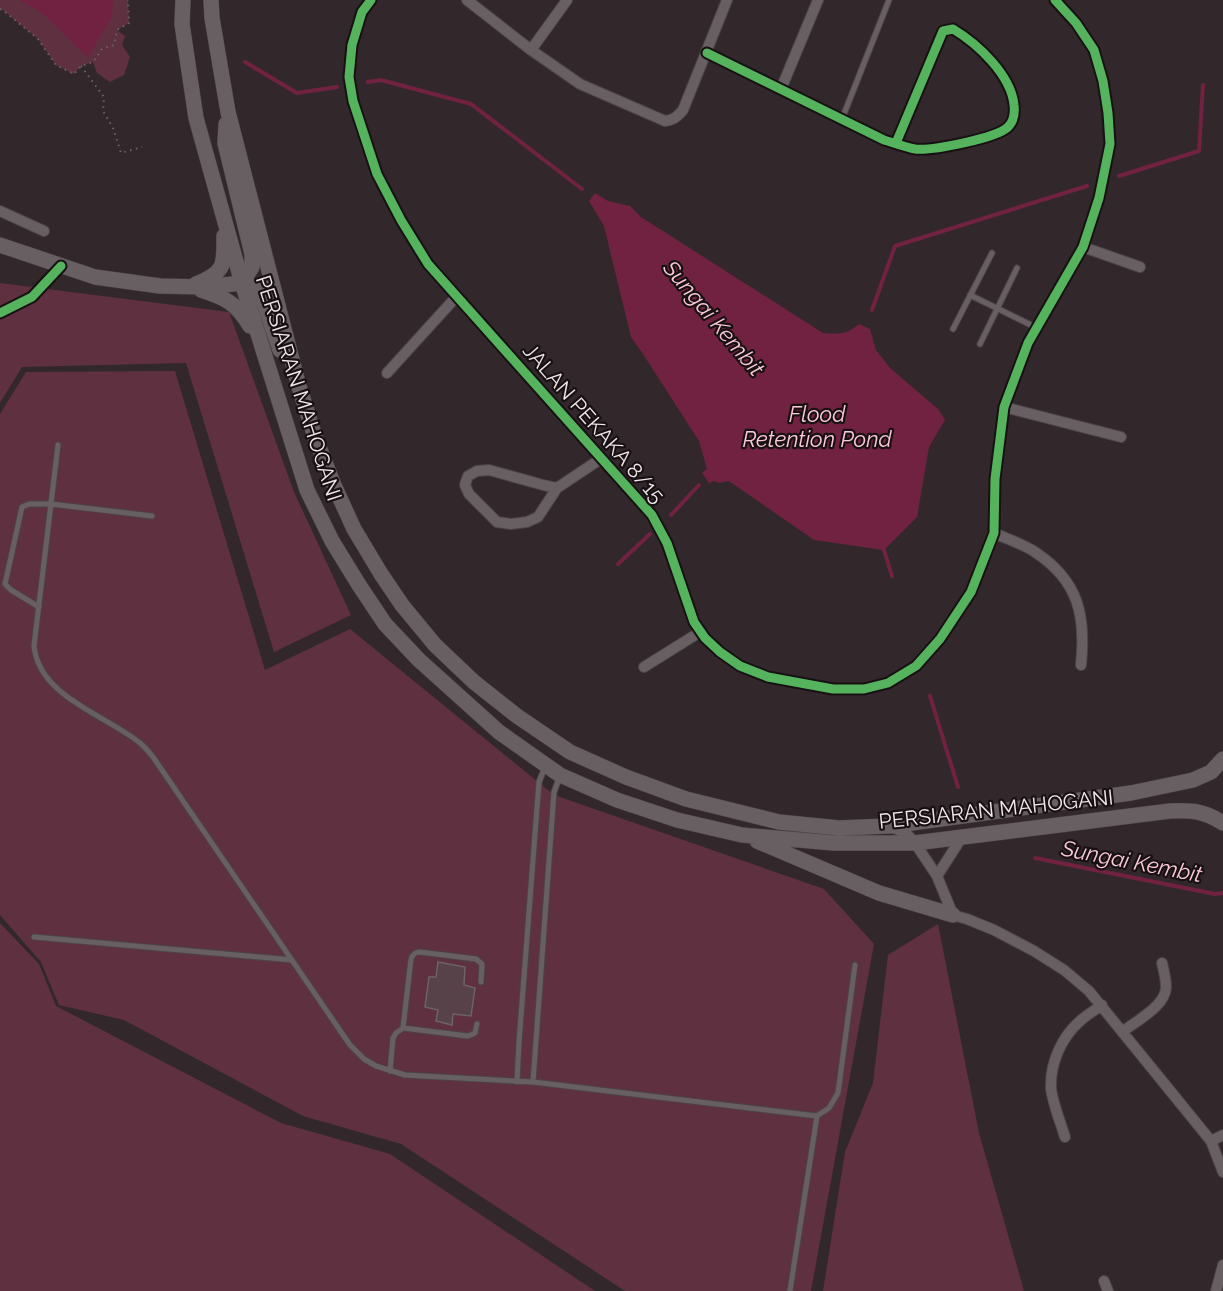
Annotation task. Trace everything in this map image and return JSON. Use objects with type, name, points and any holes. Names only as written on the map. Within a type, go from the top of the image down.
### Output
[{"type":"main road","name":"PERSIARAN MAHOGANI","points":[[183,0],[182,24],[196,118],[242,283],[307,490],[332,541],[386,624],[419,660],[499,732],[560,775],[617,800],[677,820],[742,835],[833,843],[915,843],[1191,810],[1210,815],[1223,823]]},
{"type":"main road","name":"PERSIARAN MAHOGANI","points":[[211,0],[228,112],[298,382],[315,437],[333,483],[354,529],[402,605],[435,645],[474,682],[518,716],[570,752],[626,777],[686,799],[779,822],[839,828],[890,826],[1011,811],[1141,791],[1193,780],[1211,772],[1223,759]]},
{"type":"main road","points":[[228,112],[225,143],[252,254],[252,267],[242,283]]},
{"type":"main road","points":[[191,286],[211,278],[223,264],[224,218]]},
{"type":"main road","points":[[0,244],[95,277],[160,286],[204,287],[242,283],[251,285],[261,294],[284,360],[298,382]]},
{"type":"main road","points":[[191,286],[214,294],[237,307],[260,341]]},
{"type":"main road","points":[[742,835],[879,893],[953,915]]},
{"type":"street","name":"JALAN PEKAKA 8/15","points":[[371,0],[362,12],[352,45],[349,77],[352,101],[377,174],[428,264],[652,514],[667,543],[694,622],[705,638],[740,666],[768,677],[833,688],[864,689],[888,683],[916,666],[940,639],[971,592],[994,533],[995,479],[1004,407],[1028,343],[1083,247],[1100,198],[1110,144],[1103,81],[1094,50],[1076,23],[1055,0]]},
{"type":"street","points":[[467,0],[531,50],[580,84],[665,121],[672,120],[683,110],[727,0]]},
{"type":"street","points":[[531,50],[567,0]]},
{"type":"street","points":[[781,89],[818,0]]},
{"type":"street","points":[[707,53],[884,140],[916,149],[934,148],[995,135],[1009,126],[1015,115],[1013,100],[1004,77],[992,61],[962,34],[952,29],[943,31],[896,143]]},
{"type":"street","points":[[0,211],[44,231]]},
{"type":"street","points":[[1083,247],[1140,267]]},
{"type":"street","points":[[387,373],[457,296]]},
{"type":"street","points":[[1004,407],[1121,437]]},
{"type":"street","points":[[556,488],[489,470],[477,471],[468,476],[465,485],[469,494],[497,522],[511,524],[527,522],[538,517],[556,488],[602,458]]},
{"type":"street","points":[[994,533],[1034,552],[1058,569],[1071,588],[1080,608],[1083,640],[1081,665]]},
{"type":"street","points":[[644,667],[700,632]]},
{"type":"street","points":[[890,826],[907,834],[915,843],[937,876],[953,915],[993,930],[1034,951],[1064,970],[1089,991],[1211,1141],[1223,1172]]},
{"type":"street","points":[[937,876],[962,837]]},
{"type":"street","points":[[1122,1032],[1160,1004],[1166,987],[1162,963]]},
{"type":"street","points":[[1065,1137],[1051,1088],[1053,1066],[1059,1048],[1068,1034],[1079,1022],[1102,1005]]},
{"type":"street","points":[[1211,1141],[1223,1135]]},
{"type":"street","points":[[1216,1291],[1223,1265]]},
{"type":"lane","points":[[842,119],[889,0]]},
{"type":"lane","points":[[953,329],[992,253]]},
{"type":"lane","points":[[980,344],[1017,268]]},
{"type":"lane","points":[[970,295],[1037,328]]},
{"type":"lane","points":[[58,445],[34,646],[35,657],[57,690],[140,743],[153,757],[350,1045],[364,1059],[376,1066],[405,1076],[533,1082],[817,1116],[829,1108],[838,1093],[855,965]]},
{"type":"lane","points":[[39,607],[5,584],[22,507],[29,504],[51,504],[152,516]]},
{"type":"lane","points":[[517,1082],[539,782],[546,765]]},
{"type":"lane","points":[[533,1082],[554,792],[560,775]]},
{"type":"lane","points":[[34,938],[292,960]]},
{"type":"lane","points":[[404,1028],[411,959],[416,952],[476,959],[482,964],[481,982]]},
{"type":"lane","points":[[390,1071],[393,1038],[404,1028],[468,1036],[475,1033],[477,1024]]},
{"type":"lane","points":[[790,1291],[817,1116]]},
{"type":"path","points":[[0,9],[38,39],[56,65],[74,74],[81,66],[93,62],[102,49],[114,45],[117,30],[129,22],[128,0]]},
{"type":"path","points":[[81,66],[104,97],[103,111],[113,128],[121,153],[142,147]]},
{"type":"shaded area","points":[[0,0],[128,0],[129,23],[117,30],[125,36],[122,45],[130,57],[124,75],[110,82],[97,73],[93,62],[81,66],[74,74],[56,65],[38,39],[0,9]]},
{"type":"shaded area","points":[[0,283],[229,312],[294,492],[351,615],[274,652],[186,363],[22,367],[0,403]]},
{"type":"shaded area","points":[[175,371],[265,670],[350,629],[554,795],[824,889],[874,944],[811,1291],[625,1291],[401,1144],[303,1116],[124,1020],[59,1005],[41,962],[0,915],[0,414],[26,372]]},
{"type":"shaded area","points":[[0,923],[39,964],[56,1006],[281,1123],[390,1154],[595,1291],[0,1291]]},
{"type":"shaded area","points":[[938,924],[979,1133],[1024,1291],[823,1291],[845,1152],[873,1083],[888,955]]},
{"type":"water","points":[[19,0],[113,0],[112,17],[88,57],[41,12]]},
{"type":"water","name":"Flood Retention Pond","points":[[595,193],[608,201],[630,206],[641,217],[823,333],[842,333],[859,324],[870,329],[876,350],[890,368],[938,409],[945,420],[929,447],[917,517],[884,550],[814,540],[729,481],[709,483],[702,473],[707,469],[699,441],[631,337],[604,226],[589,201]]},
{"type":"building","points":[[438,962],[465,967],[464,985],[475,988],[471,1016],[453,1014],[452,1025],[436,1021],[438,1010],[425,1007],[429,977],[436,977]]},
{"type":"waterway","name":"Sungai Kembit","points":[[245,62],[297,93],[337,87]]},
{"type":"waterway","name":"Sungai Kembit","points":[[368,82],[381,80],[471,104],[582,189]]},
{"type":"waterway","points":[[1119,176],[1199,151],[1203,85]]},
{"type":"waterway","points":[[872,310],[895,246],[1087,186]]},
{"type":"waterway","points":[[671,515],[699,485]]},
{"type":"waterway","points":[[618,564],[650,534]]},
{"type":"waterway","name":"Sungai Kembit","points":[[881,546],[892,576]]},
{"type":"waterway","name":"Sungai Kembit","points":[[930,696],[958,787]]},
{"type":"waterway","name":"Sungai Kembit","points":[[1035,858],[1215,894],[1223,893]]},
{"type":"cycle path","points":[[371,0],[362,12],[352,45],[349,77],[353,101],[377,174],[428,264],[652,515],[667,543],[694,622],[705,638],[740,666],[768,677],[833,689],[864,689],[888,683],[916,666],[940,639],[971,592],[994,533],[995,479],[1004,407],[1028,343],[1083,247],[1099,198],[1110,144],[1103,81],[1094,50],[1076,23],[1055,0]]},
{"type":"cycle path","points":[[707,53],[884,140],[915,149],[935,148],[964,143],[1002,131],[1010,125],[1014,114],[1012,94],[1000,72],[973,43],[953,29],[943,31],[896,143]]},
{"type":"cycle path","points":[[0,313],[32,297],[61,266]]}]
